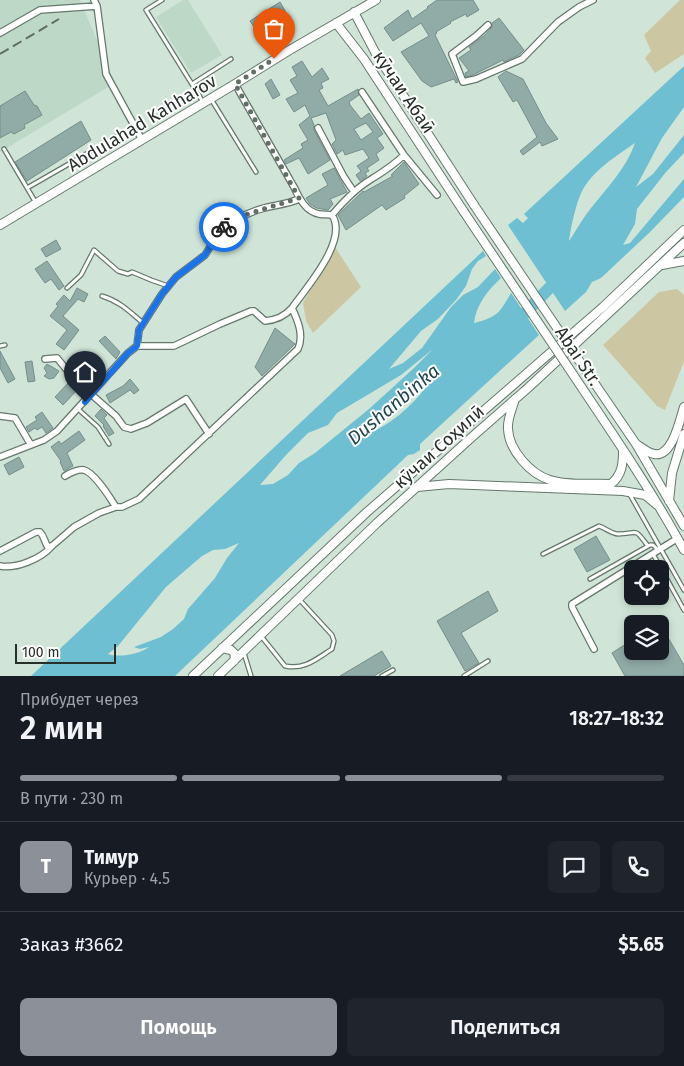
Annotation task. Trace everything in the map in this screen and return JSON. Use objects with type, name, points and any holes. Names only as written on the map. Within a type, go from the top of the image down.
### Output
[{"type":"main road","name":"Abdulahad Kahharov","points":[[0,225],[373,1]]},
{"type":"main road","name":"Abai Str.","points":[[354,12],[375,52],[474,205],[636,444],[683,522]]},
{"type":"main road","name":"Abai Str.","points":[[336,23],[364,59],[623,450],[684,550]]},
{"type":"main road","points":[[193,676],[366,512],[596,313],[684,230]]},
{"type":"main road","name":"кӯчаи Соҳилӣ","points":[[218,676],[298,597],[684,243]]},
{"type":"main road","points":[[660,266],[684,261]]},
{"type":"main road","points":[[515,400],[508,428],[509,438],[519,457],[528,468],[548,480],[611,484],[620,473],[623,464],[623,450]]},
{"type":"main road","points":[[636,444],[654,454],[662,454],[670,446],[684,407]]},
{"type":"main road","points":[[669,500],[672,473],[684,434]]},
{"type":"main road","points":[[417,487],[449,484],[629,492],[645,496],[657,505]]},
{"type":"main road","points":[[249,623],[250,629],[260,635]]},
{"type":"main road","points":[[222,648],[231,650],[235,654],[234,661]]},
{"type":"street","points":[[94,0],[97,6],[106,74],[142,140]]},
{"type":"street","points":[[488,25],[452,54],[463,82],[476,79],[522,59],[558,22],[579,7],[593,0]]},
{"type":"street","points":[[0,33],[40,10],[97,6]]},
{"type":"street","points":[[235,84],[299,198],[308,209],[318,214],[332,215]]},
{"type":"street","points":[[362,92],[404,155],[437,195]]},
{"type":"street","points":[[318,128],[354,192]]},
{"type":"street","points":[[332,215],[342,202],[404,155]]},
{"type":"street","points":[[137,346],[139,330],[143,323],[176,277],[205,255],[210,247],[212,237],[234,219],[264,208],[293,202],[299,198]]},
{"type":"street","points":[[0,457],[51,436],[78,410],[122,359],[137,346],[174,346],[251,311],[254,311],[265,321],[287,314],[318,271],[332,247],[336,223],[332,215]]},
{"type":"street","points":[[0,566],[6,567],[32,560],[47,552],[74,527],[99,512],[122,507],[146,494],[298,350],[301,343],[298,322],[292,308]]},
{"type":"street","points":[[45,359],[57,358],[76,381],[116,416],[124,427],[131,429],[147,422],[186,399],[209,434]]},
{"type":"street","points":[[0,416],[15,418],[32,445]]},
{"type":"street","points":[[65,476],[84,470],[90,473],[105,490],[116,507]]},
{"type":"street","points":[[0,551],[36,532],[44,535],[45,544],[48,547],[52,546]]},
{"type":"street","points":[[594,649],[572,608],[572,604],[678,538]]},
{"type":"lane","points":[[162,0],[146,10],[192,84],[207,101],[256,172]]},
{"type":"lane","points":[[192,84],[231,59]]},
{"type":"lane","points":[[27,188],[121,134]]},
{"type":"lane","points":[[4,150],[36,204]]},
{"type":"lane","points":[[67,288],[81,275],[94,250],[118,271],[128,274],[132,272],[169,286]]},
{"type":"lane","points":[[102,296],[114,300],[143,323]]},
{"type":"lane","points":[[0,346],[5,345]]},
{"type":"lane","points":[[78,410],[98,427],[109,444]]},
{"type":"lane","points":[[629,492],[684,610]]},
{"type":"lane","points":[[543,554],[600,526],[616,534],[633,531],[638,533],[648,546]]},
{"type":"lane","points":[[590,579],[653,545],[684,590]]},
{"type":"lane","points":[[260,635],[285,666],[295,668],[304,666],[332,649],[334,641],[332,635],[298,597]]},
{"type":"lane","points":[[243,652],[251,676]]},
{"type":"lane","points":[[464,676],[488,661]]},
{"type":"lane","points":[[382,676],[393,670]]},
{"type":"shaded area","points":[[0,0],[80,0],[115,83],[0,152]]},
{"type":"shaded area","points":[[183,0],[188,0],[222,55],[191,73],[156,17]]},
{"type":"shaded area","points":[[680,0],[684,0],[684,54],[655,73],[645,58],[651,51],[644,35]]},
{"type":"shaded area","points":[[335,247],[361,287],[313,333],[306,321],[303,303]]},
{"type":"shaded area","points":[[677,289],[684,295],[684,361],[665,410],[657,406],[603,345],[659,292]]},
{"type":"water","points":[[684,66],[684,107],[662,138],[636,187],[653,174],[684,135],[684,153],[666,172],[637,209],[635,224],[623,245],[630,243],[684,179],[684,197],[601,278],[592,282],[586,292],[565,311],[508,225],[517,218],[523,223],[528,218],[524,214]],"holes":[[[635,143],[622,169],[588,212],[569,241],[577,205],[585,186],[601,168]]]},
{"type":"water","points":[[483,251],[486,256],[478,261],[472,269],[466,286],[456,300],[438,319],[421,331],[389,369],[403,363],[422,348],[451,307],[463,295],[478,287],[495,269],[501,278],[483,298],[477,310],[474,323],[497,314],[511,293],[539,335],[420,444],[420,450],[408,455],[175,676],[31,676]],"holes":[[[433,349],[369,409],[315,453],[299,463],[288,475],[273,484],[260,485],[308,433],[328,425],[337,413],[401,375]],[[426,387],[414,402],[399,415],[384,426],[367,434],[365,431],[393,404],[410,393]],[[239,543],[215,578],[188,609],[184,619],[173,629],[161,637],[134,647],[140,649],[149,647],[140,652],[129,655],[108,654],[118,646],[166,587],[202,556],[213,550],[225,549]]]},
{"type":"building","points":[[437,0],[473,0],[479,10],[467,17],[466,14],[450,22],[436,32],[435,35],[458,82],[456,83],[454,79],[431,87],[422,81],[401,52],[429,36],[421,23],[393,41],[384,28],[408,10],[412,19]]},
{"type":"building","points":[[280,2],[289,18],[259,34],[250,21]]},
{"type":"building","points":[[499,18],[524,50],[519,55],[504,62],[503,60],[466,77],[465,73],[469,71],[459,58],[471,50],[469,47],[485,35],[492,27],[492,23]]},
{"type":"building","points":[[302,61],[312,77],[322,68],[329,79],[321,83],[323,88],[319,90],[328,106],[358,89],[359,95],[349,102],[350,105],[361,119],[369,113],[383,134],[377,138],[384,148],[376,154],[379,160],[367,168],[369,171],[365,173],[367,176],[360,181],[356,175],[361,171],[357,166],[369,158],[363,149],[345,155],[343,150],[337,154],[332,144],[336,140],[326,113],[311,118],[314,130],[330,160],[308,174],[299,158],[286,164],[284,160],[303,148],[301,144],[308,140],[299,125],[310,116],[305,105],[294,112],[286,99],[298,93],[290,80],[297,76],[292,67]],"holes":[[[366,123],[373,132],[361,140],[354,129]]]},
{"type":"building","points":[[506,71],[523,79],[546,123],[558,139],[542,146],[540,142],[523,155],[520,151],[537,137],[517,100],[513,102],[498,77]]},
{"type":"building","points":[[271,79],[280,95],[273,99],[265,84]]},
{"type":"building","points":[[25,91],[42,115],[24,125],[25,128],[0,138],[0,106]]},
{"type":"building","points":[[81,121],[91,140],[27,181],[15,162]]},
{"type":"building","points":[[404,162],[419,184],[404,196],[405,198],[386,210],[382,205],[346,230],[338,215],[363,191],[393,176],[391,175]]},
{"type":"building","points":[[334,168],[347,192],[330,199],[333,204],[328,210],[316,208],[306,198],[328,185],[322,174]]},
{"type":"building","points":[[56,240],[61,249],[46,257],[41,249]]},
{"type":"building","points":[[47,261],[64,286],[59,290],[51,279],[45,283],[35,269]]},
{"type":"building","points":[[77,288],[88,294],[84,302],[78,299],[63,316],[79,330],[64,350],[56,344],[67,330],[50,316],[58,306],[56,304],[64,295],[70,301]]},
{"type":"building","points":[[275,328],[295,344],[262,376],[255,367]]},
{"type":"building","points":[[105,336],[120,352],[116,359],[99,341]]},
{"type":"building","points":[[0,351],[15,379],[8,383],[0,368]]},
{"type":"building","points":[[32,361],[35,381],[28,382],[25,362]]},
{"type":"building","points":[[47,364],[59,371],[54,378],[49,379],[44,376],[47,373],[44,368]]},
{"type":"building","points":[[130,379],[139,390],[134,394],[130,390],[110,403],[106,395],[123,386]]},
{"type":"building","points":[[70,381],[78,389],[63,405],[55,397]]},
{"type":"building","points":[[101,409],[107,415],[104,418],[114,433],[109,436],[104,425],[95,416]]},
{"type":"building","points":[[42,412],[53,428],[46,433],[42,427],[37,430],[35,428],[29,432],[26,427],[37,420],[35,417]]},
{"type":"building","points":[[79,431],[85,440],[67,453],[73,466],[64,471],[61,461],[51,447],[59,441],[61,444]]},
{"type":"building","points":[[19,457],[24,467],[9,475],[4,465]]},
{"type":"building","points":[[596,536],[610,560],[587,572],[574,549]]},
{"type":"building","points":[[488,591],[498,611],[461,633],[479,663],[465,671],[437,621]]},
{"type":"building","points":[[669,639],[684,665],[684,676],[625,676],[612,653],[624,645],[624,660],[669,660]]},
{"type":"building","points":[[382,651],[391,666],[374,676],[340,676]]},
{"type":"waterway","name":"Dushanbinka","points":[[521,317],[561,276]]},
{"type":"railway","points":[[0,54],[59,19]]},
{"type":"way so far","points":[[224,227],[234,219],[264,208],[293,202],[299,198],[235,84],[274,59]]},
{"type":"route","points":[[85,402],[128,353],[137,346],[139,330],[162,294],[176,277],[205,255],[210,247],[212,237],[224,227]]}]
